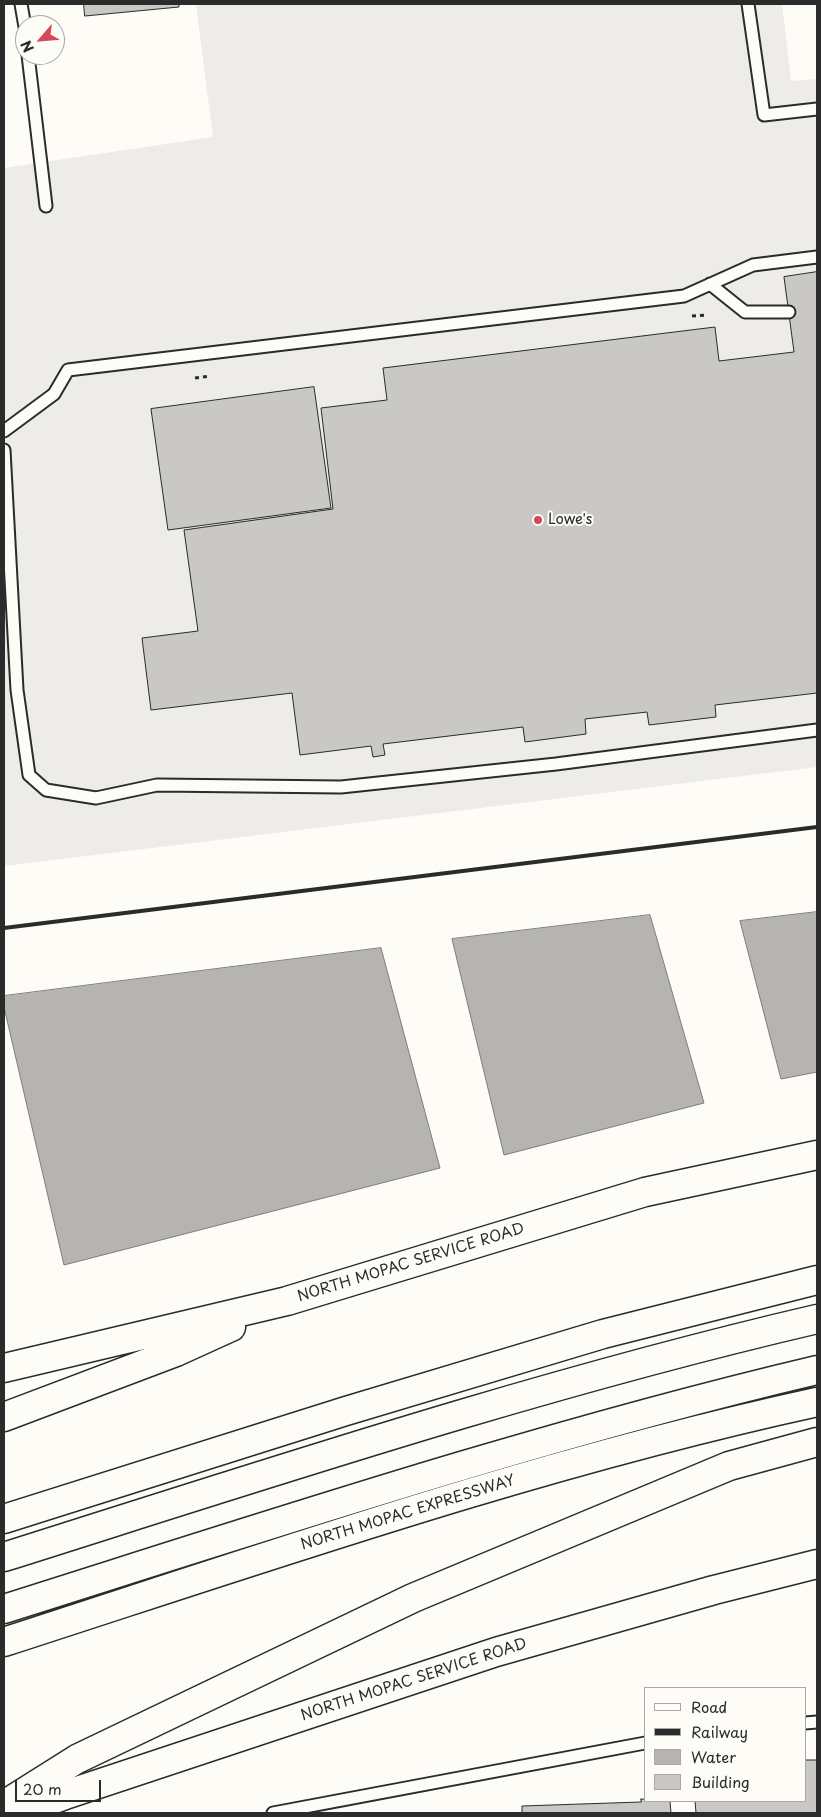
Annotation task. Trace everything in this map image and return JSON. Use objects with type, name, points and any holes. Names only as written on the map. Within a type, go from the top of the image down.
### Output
[{"type":"main road","name":"NORTH MOPAC SERVICE ROAD","points":[[4,1368],[287,1301],[645,1192],[817,1155]]},
{"type":"main road","points":[[4,1519],[346,1411],[593,1337],[817,1280]]},
{"type":"main road","points":[[4,1417],[176,1352],[287,1301]]},
{"type":"main road","points":[[4,1557],[354,1447],[549,1389],[817,1319]]},
{"type":"main road","points":[[4,1609],[397,1486],[602,1426],[817,1370]]},
{"type":"main road","name":"NORTH MOPAC EXPRESSWAY","points":[[4,1642],[399,1514],[612,1452],[751,1416],[817,1402]]},
{"type":"main road","points":[[4,1805],[77,1759],[413,1598],[729,1466],[817,1442]]},
{"type":"main road","name":"NORTH MOPAC SERVICE ROAD","points":[[17,1813],[68,1794],[496,1652],[714,1590],[817,1564]]},
{"type":"lane","points":[[748,4],[764,115],[817,109]]},
{"type":"lane","points":[[29,65],[46,206]]},
{"type":"lane","points":[[4,431],[54,394],[68,370],[684,296],[753,265],[817,257]]},
{"type":"lane","points":[[710,284],[745,312],[789,312]]},
{"type":"lane","points":[[4,450],[17,690],[29,775],[46,790],[96,798],[156,785],[341,787],[556,764],[817,730]]},
{"type":"lane","points":[[273,1813],[644,1743]]},
{"type":"shaded area","points":[[196,4],[782,4],[791,81],[817,79],[817,767],[4,866],[4,168],[213,137]]},
{"type":"water","points":[[817,912],[817,1072],[781,1079],[740,921]]},
{"type":"water","points":[[650,915],[704,1103],[504,1155],[452,939]]},
{"type":"water","points":[[381,948],[440,1168],[64,1265],[4,1007],[4,996]]},
{"type":"building","points":[[84,4],[179,4],[179,7],[85,16]]},
{"type":"building","name":"Lowe's","points":[[817,272],[817,693],[715,705],[716,717],[649,725],[647,712],[585,719],[586,734],[525,742],[523,727],[383,744],[385,755],[373,757],[371,746],[300,755],[292,693],[151,710],[142,638],[198,631],[184,530],[333,509],[321,408],[387,400],[383,368],[715,327],[719,361],[794,352],[784,277]]},
{"type":"building","points":[[314,387],[331,508],[168,530],[151,409]]},
{"type":"building","points":[[806,1760],[817,1760],[817,1813],[696,1813],[695,1802],[806,1802]]},
{"type":"building","points":[[641,1799],[644,1799],[644,1802],[670,1802],[671,1813],[522,1813],[522,1806],[641,1802]]},
{"type":"railway","points":[[4,928],[817,827]]},
{"type":"place","name":"Lowe's","points":[[538,520]]}]
